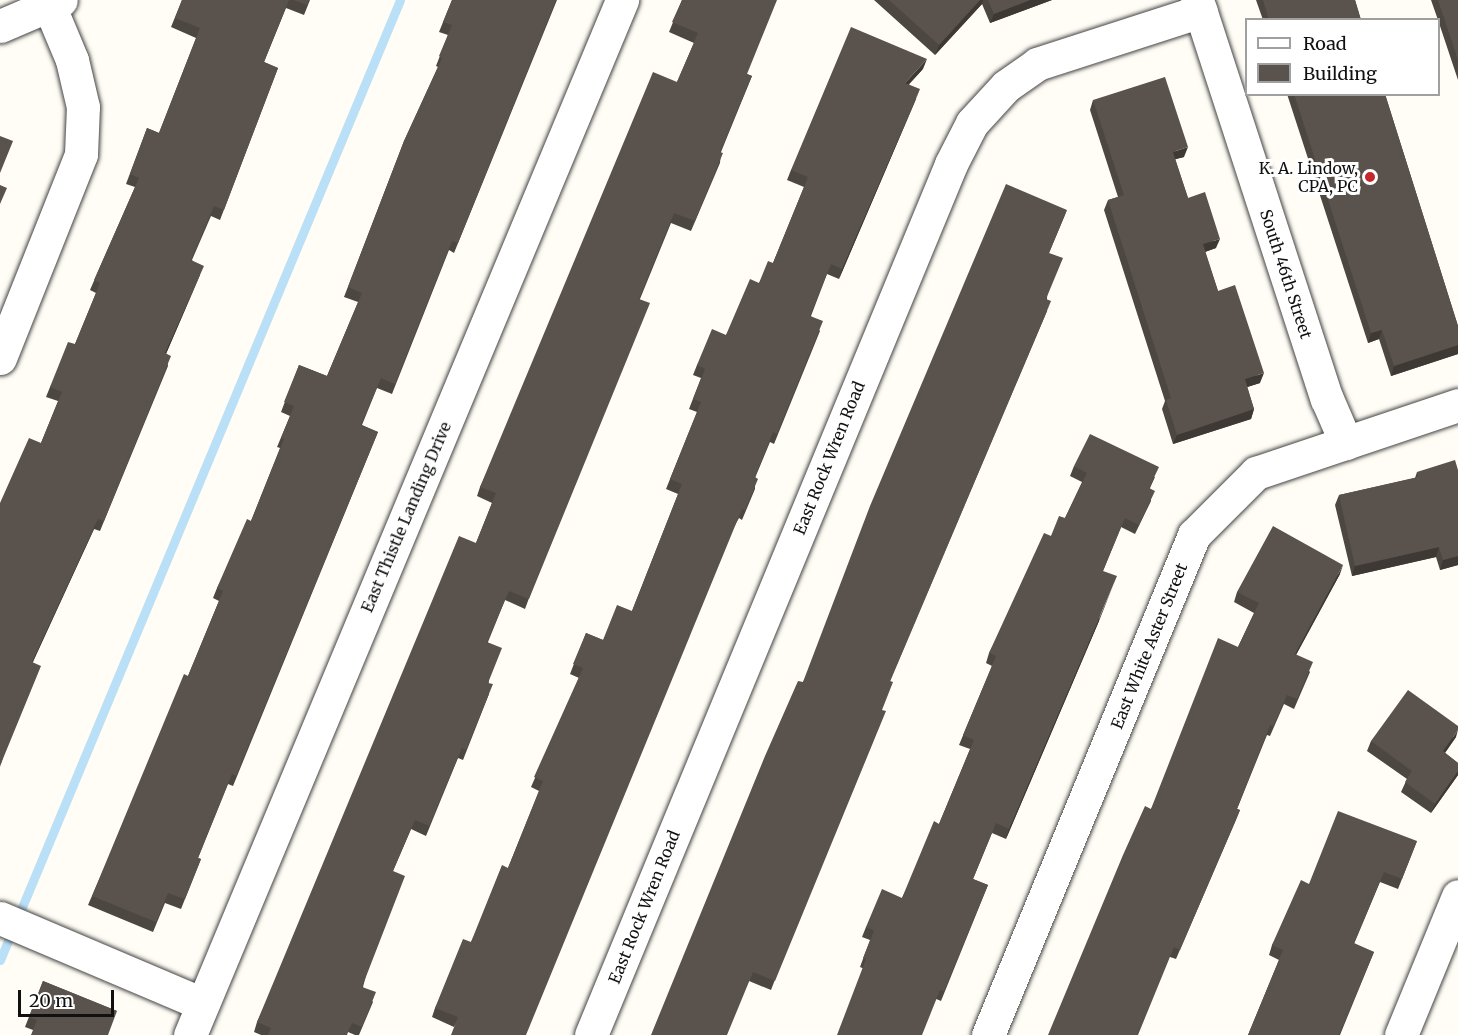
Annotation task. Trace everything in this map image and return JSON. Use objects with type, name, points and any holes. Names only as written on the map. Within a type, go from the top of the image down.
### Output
[{"type":"street","name":"East Thistle Landing Drive","points":[[190,1035],[622,0]]},
{"type":"street","points":[[0,26],[55,2],[83,106],[81,154],[0,357]]},
{"type":"street","name":"South 46th Street","points":[[1199,6],[1327,399],[1346,443]]},
{"type":"street","name":"East Rock Wren Road","points":[[591,1035],[951,164],[972,123],[1006,86],[1037,64],[1199,6]]},
{"type":"street","name":"East White Aster Street","points":[[988,1035],[1194,535],[1256,473],[1458,405]]},
{"type":"street","points":[[1401,1035],[1458,896]]},
{"type":"street","points":[[0,918],[203,1004]]},
{"type":"building","points":[[182,0],[289,0],[264,62],[278,68],[224,210],[214,206],[191,260],[204,266],[165,353],[171,356],[104,521],[98,519],[32,662],[41,666],[0,766],[0,503],[29,438],[41,443],[62,392],[50,387],[68,342],[75,344],[100,283],[94,280],[139,178],[130,174],[147,128],[159,133],[200,28],[175,18]]},
{"type":"building","points":[[293,0],[309,0],[307,5]]},
{"type":"building","points":[[452,0],[556,0],[458,243],[452,241],[395,384],[381,378],[361,425],[378,432],[236,776],[232,774],[198,858],[201,859],[185,899],[168,893],[156,922],[92,896],[184,674],[188,676],[223,591],[217,588],[247,519],[251,521],[284,439],[281,438],[294,406],[284,402],[299,365],[327,376],[362,293],[348,287],[404,141],[442,58],[439,56],[452,25],[443,22]]},
{"type":"building","points":[[682,0],[777,0],[747,74],[752,76],[720,152],[723,153],[695,221],[674,213],[639,299],[650,303],[529,599],[509,591],[487,642],[502,648],[488,683],[493,684],[466,750],[462,748],[429,826],[415,820],[393,871],[405,876],[362,987],[376,992],[362,1027],[352,1023],[346,1035],[268,1035],[271,1028],[257,1022],[459,536],[476,543],[496,493],[480,487],[653,72],[677,82],[698,33],[672,22]]},
{"type":"building","points":[[889,0],[980,0],[939,45]]},
{"type":"building","points":[[988,0],[1030,0],[994,14]]},
{"type":"building","points":[[1263,0],[1355,0],[1360,18],[1268,18]]},
{"type":"building","points":[[1438,0],[1458,0],[1458,60]]},
{"type":"building","points":[[851,27],[927,59],[905,83],[920,89],[842,269],[831,264],[810,316],[823,321],[777,434],[773,432],[755,477],[758,479],[745,510],[742,509],[526,1035],[451,1035],[458,1017],[435,1008],[463,939],[471,942],[502,865],[508,868],[543,781],[534,777],[583,668],[573,664],[586,633],[603,640],[617,605],[632,611],[682,484],[670,479],[701,402],[693,399],[705,369],[697,365],[712,329],[726,335],[750,279],[759,283],[768,261],[773,263],[808,177],[791,170]]},
{"type":"building","points":[[1165,77],[1188,147],[1173,152],[1188,198],[1205,192],[1220,239],[1203,244],[1218,291],[1235,285],[1264,373],[1245,379],[1254,409],[1177,435],[1166,400],[1171,398],[1108,200],[1124,195],[1093,100]]},
{"type":"building","points":[[1295,96],[1386,96],[1458,326],[1458,345],[1394,366],[1382,330],[1371,333]]},
{"type":"building","points":[[0,136],[13,141],[0,173]]},
{"type":"building","points":[[1006,184],[1067,210],[1049,253],[1063,258],[1046,299],[1051,301],[890,681],[893,682],[882,710],[886,711],[775,981],[753,972],[727,1035],[651,1035],[765,756],[798,681],[803,682],[870,506]]},
{"type":"building","points":[[0,185],[7,188],[0,204]]},
{"type":"building","points":[[1090,434],[1159,467],[1149,488],[1155,491],[1139,525],[1125,518],[1103,571],[1117,576],[1009,829],[996,823],[973,879],[988,885],[944,991],[940,990],[922,1035],[837,1035],[866,959],[863,958],[874,931],[866,927],[882,889],[902,898],[934,821],[939,824],[974,740],[963,735],[996,656],[989,653],[1044,533],[1051,536],[1059,516],[1065,518],[1087,473],[1074,466]]},
{"type":"building","points":[[1455,460],[1458,470],[1458,556],[1443,560],[1439,547],[1355,566],[1339,495],[1418,477],[1417,472]]},
{"type":"building","points":[[1273,526],[1343,565],[1295,654],[1313,662],[1297,699],[1287,695],[1273,726],[1270,725],[1237,809],[1240,810],[1180,950],[1174,947],[1138,1035],[1048,1035],[1145,806],[1151,809],[1218,638],[1238,647],[1259,603],[1237,592]]},
{"type":"building","points":[[1408,690],[1458,726],[1458,730],[1443,751],[1458,763],[1458,771],[1435,804],[1405,782],[1412,771],[1371,741]]},
{"type":"building","points":[[1338,811],[1417,841],[1402,879],[1384,872],[1354,943],[1374,952],[1339,1035],[1248,1035],[1283,950],[1272,945],[1301,880],[1309,884]]},
{"type":"building","points":[[43,981],[117,1011],[108,1035],[31,1035],[37,1020],[29,1017]]},
{"type":"waterway","points":[[0,960],[400,0]]},
{"type":"place","name":"K. A. Lindow, CPA, PC","points":[[1370,177]]}]
